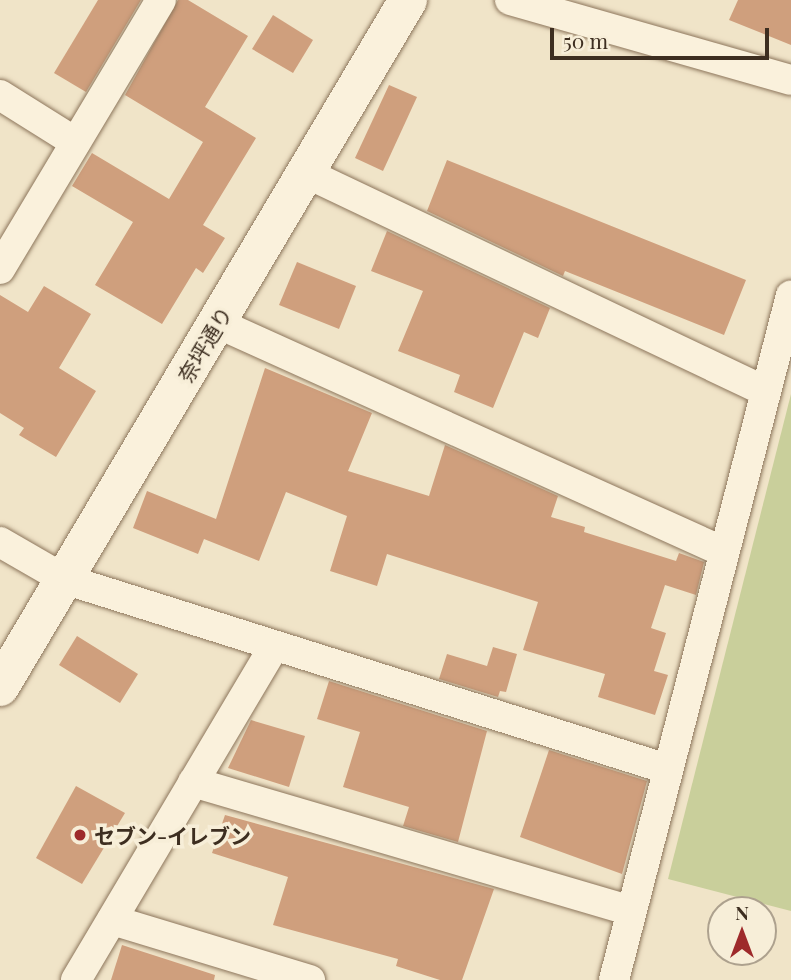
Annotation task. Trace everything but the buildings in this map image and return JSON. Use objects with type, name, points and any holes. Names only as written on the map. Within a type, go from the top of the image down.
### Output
[{"type":"street","points":[[0,269],[161,0]]},
{"type":"street","name":"奈坪通り","points":[[0,687],[408,0]]},
{"type":"street","points":[[510,0],[791,80]]},
{"type":"street","points":[[0,95],[75,142]]},
{"type":"street","points":[[306,173],[765,391]]},
{"type":"street","points":[[614,980],[664,768],[791,295]]},
{"type":"street","points":[[217,323],[722,551]]},
{"type":"street","points":[[0,542],[64,579],[664,768]]},
{"type":"street","points":[[76,980],[274,646]]},
{"type":"street","points":[[193,782],[630,911]]},
{"type":"street","points":[[112,920],[310,980]]},
{"type":"green space","points":[[791,394],[791,911],[777,907],[777,896],[733,896],[668,879]]},
{"type":"place","name":"セブン-イレブン","points":[[80,835]]}]
